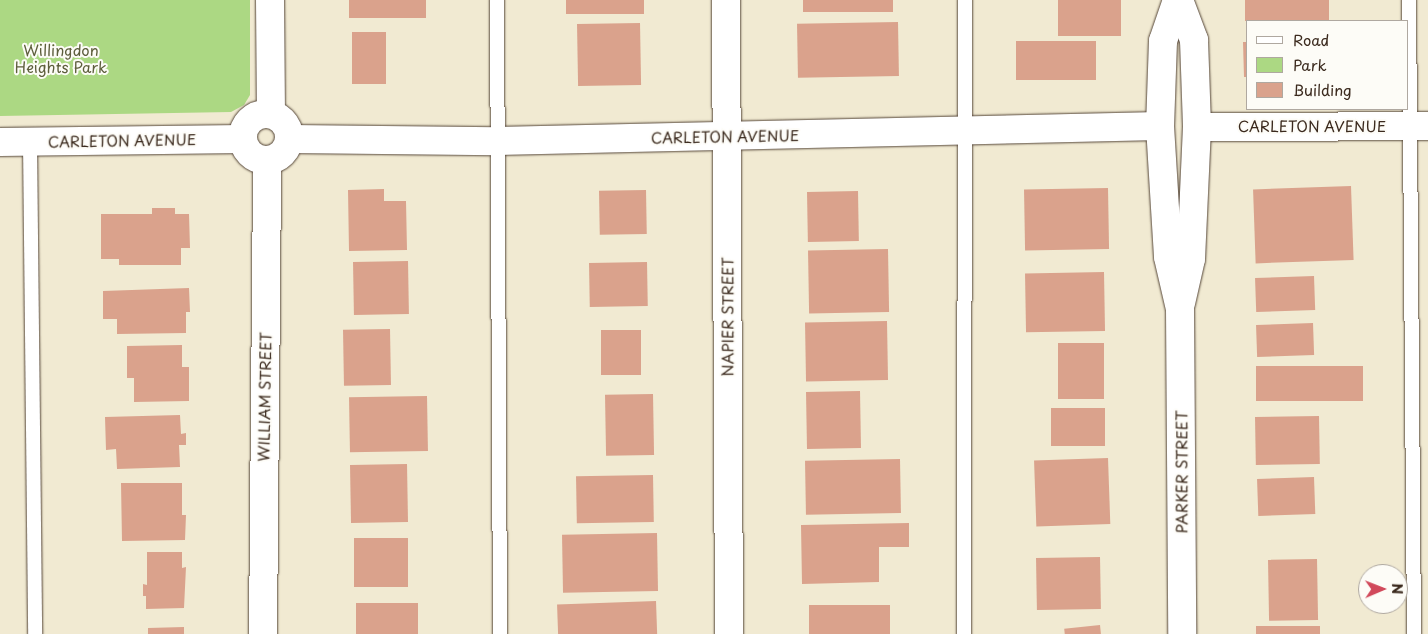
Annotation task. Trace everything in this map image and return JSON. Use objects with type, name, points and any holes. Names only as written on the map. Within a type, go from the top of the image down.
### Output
[{"type":"street","points":[[270,0],[271,114]]},
{"type":"street","name":"NAPIER STREET","points":[[726,0],[729,634]]},
{"type":"street","name":"PARKER STREET","points":[[1178,0],[1163,41],[1160,126],[1168,257],[1180,309],[1182,634]]},
{"type":"street","name":"PARKER STREET","points":[[1178,0],[1194,40],[1197,127],[1191,259],[1180,309]]},
{"type":"street","points":[[271,114],[282,120],[289,132],[290,139],[285,152],[267,161],[253,157],[244,146],[243,139],[244,132],[251,120],[257,116],[271,114]]},
{"type":"street","name":"CARLETON AVENUE","points":[[290,139],[497,141],[1160,126]]},
{"type":"street","name":"CARLETON AVENUE","points":[[1197,127],[1419,126]]},
{"type":"street","name":"CARLETON AVENUE","points":[[0,142],[243,139]]},
{"type":"street","name":"WILLIAM STREET","points":[[264,634],[267,161]]},
{"type":"lane","points":[[497,0],[500,634]]},
{"type":"lane","points":[[964,634],[965,0]]},
{"type":"lane","points":[[1409,0],[1419,126],[1414,634]]},
{"type":"lane","points":[[30,142],[35,634]]},
{"type":"green space","name":"Willingdon Heights Park","points":[[0,0],[250,0],[250,95],[244,105],[231,112],[0,116]]},
{"type":"building","points":[[349,0],[426,0],[426,18],[349,18]]},
{"type":"building","points":[[566,0],[644,0],[644,14],[566,14]]},
{"type":"building","points":[[803,0],[893,0],[893,12],[803,12]]},
{"type":"building","points":[[1058,0],[1121,0],[1121,36],[1058,36]]},
{"type":"building","points":[[1245,0],[1329,0],[1329,20],[1245,21]]},
{"type":"building","points":[[898,22],[899,76],[798,78],[797,24]]},
{"type":"building","points":[[640,23],[641,85],[578,86],[577,24]]},
{"type":"building","points":[[352,32],[386,32],[386,84],[352,84]]},
{"type":"building","points":[[1016,41],[1096,41],[1096,80],[1016,80]]},
{"type":"building","points":[[1243,42],[1246,42],[1246,77],[1244,77]]},
{"type":"building","points":[[1351,186],[1354,260],[1256,263],[1253,189]]},
{"type":"building","points":[[1108,188],[1109,249],[1025,250],[1024,189]]},
{"type":"building","points":[[384,189],[384,201],[406,201],[407,250],[349,251],[348,190]]},
{"type":"building","points":[[646,190],[647,234],[600,235],[599,191]]},
{"type":"building","points":[[858,191],[859,241],[808,242],[807,192]]},
{"type":"building","points":[[152,208],[175,208],[175,214],[189,214],[190,248],[181,248],[181,265],[119,265],[119,259],[101,259],[101,214],[152,214]]},
{"type":"building","points":[[888,249],[889,312],[809,313],[808,250]]},
{"type":"building","points":[[408,261],[409,314],[354,315],[353,262]]},
{"type":"building","points":[[647,262],[648,306],[590,307],[589,263]]},
{"type":"building","points":[[1104,272],[1105,331],[1026,332],[1025,273]]},
{"type":"building","points":[[1314,276],[1315,310],[1256,312],[1255,278]]},
{"type":"building","points":[[189,288],[190,312],[186,312],[186,333],[117,334],[117,319],[103,319],[103,291]]},
{"type":"building","points":[[887,321],[888,380],[806,381],[805,322]]},
{"type":"building","points":[[1313,323],[1314,355],[1257,357],[1256,325]]},
{"type":"building","points":[[390,329],[391,385],[344,386],[343,330]]},
{"type":"building","points":[[601,330],[641,330],[641,375],[601,375]]},
{"type":"building","points":[[1058,343],[1104,343],[1104,399],[1058,399]]},
{"type":"building","points":[[182,345],[182,367],[189,367],[189,401],[134,402],[134,378],[127,378],[127,346]]},
{"type":"building","points":[[1256,366],[1363,366],[1363,401],[1256,401]]},
{"type":"building","points":[[860,391],[861,448],[807,449],[806,392]]},
{"type":"building","points":[[653,394],[654,455],[606,456],[605,395]]},
{"type":"building","points":[[427,396],[428,451],[350,452],[349,397]]},
{"type":"building","points":[[1051,408],[1105,408],[1105,446],[1051,446]]},
{"type":"building","points":[[180,415],[181,434],[186,433],[186,445],[179,445],[180,467],[117,469],[116,449],[106,450],[105,417]]},
{"type":"building","points":[[1319,416],[1320,464],[1256,465],[1255,417]]},
{"type":"building","points":[[1108,458],[1110,524],[1036,527],[1034,461]]},
{"type":"building","points":[[900,459],[901,513],[806,515],[805,461]]},
{"type":"building","points":[[407,464],[408,522],[351,523],[350,465]]},
{"type":"building","points":[[653,475],[654,522],[577,523],[576,476]]},
{"type":"building","points":[[1314,477],[1315,514],[1258,516],[1257,479]]},
{"type":"building","points":[[121,483],[182,483],[182,515],[186,515],[185,540],[122,541]]},
{"type":"building","points":[[909,523],[909,547],[879,547],[879,582],[802,584],[801,525]]},
{"type":"building","points":[[657,533],[658,591],[563,593],[562,535]]},
{"type":"building","points":[[354,538],[408,538],[408,587],[354,587]]},
{"type":"building","points":[[147,552],[182,552],[182,568],[186,567],[184,608],[146,609],[146,596],[143,596],[143,584],[147,585]]},
{"type":"building","points":[[1100,557],[1101,609],[1037,610],[1036,558]]},
{"type":"building","points":[[1317,559],[1318,620],[1269,621],[1268,560]]},
{"type":"building","points":[[656,601],[657,634],[558,634],[557,604]]},
{"type":"building","points":[[356,603],[418,603],[418,634],[356,634]]},
{"type":"building","points":[[809,605],[890,605],[890,634],[809,634]]},
{"type":"building","points":[[1100,625],[1101,634],[1065,634],[1064,629]]},
{"type":"building","points":[[1256,626],[1320,626],[1320,634],[1256,634]]},
{"type":"building","points":[[184,627],[184,634],[148,634],[148,628]]}]
